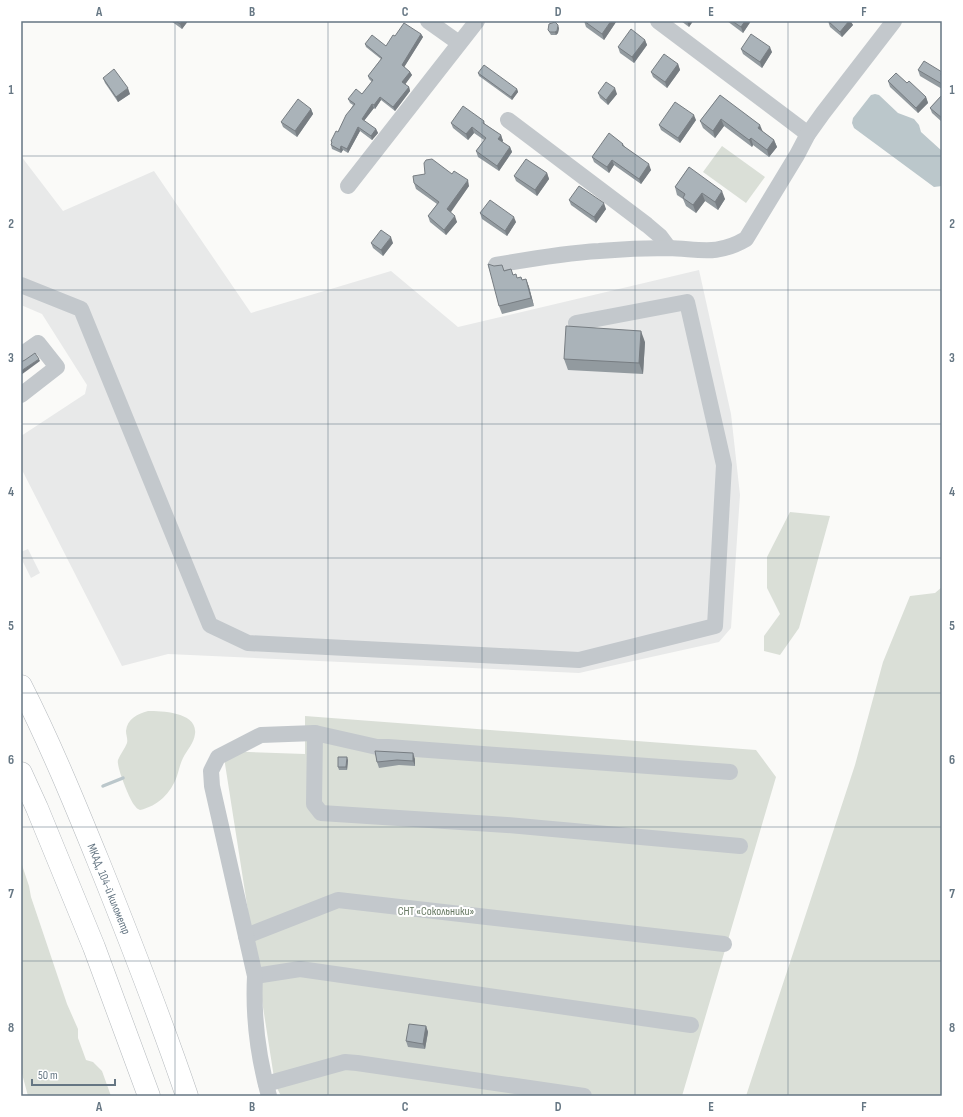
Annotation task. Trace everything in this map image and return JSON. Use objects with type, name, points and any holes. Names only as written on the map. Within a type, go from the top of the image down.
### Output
[{"type":"highway","name":"МКАД, 104-й километр","points":[[21,686],[71,794],[128,933],[187,1096]]},
{"type":"highway","points":[[21,773],[37,808],[94,947],[148,1096]]},
{"type":"street","points":[[428,21],[459,43]]},
{"type":"street","points":[[348,186],[477,21]]},
{"type":"street","points":[[658,21],[808,134]]},
{"type":"street","points":[[496,265],[546,256],[598,251],[669,248],[721,250],[746,239],[797,155],[808,134],[894,21]]},
{"type":"street","points":[[508,120],[647,225],[660,236],[669,248]]},
{"type":"street","points":[[21,285],[81,309],[210,626],[248,643],[579,660],[715,626],[724,466],[687,302],[576,323]]},
{"type":"street","points":[[21,355],[38,342],[58,367],[21,395]]},
{"type":"street","points":[[315,733],[314,804],[321,813],[507,825],[740,846]]},
{"type":"street","points":[[584,1096],[345,1062],[268,1090],[257,1036],[254,997],[255,976],[212,786],[211,771],[218,757],[261,735],[315,733],[377,747],[730,772]]},
{"type":"street","points":[[246,936],[338,900],[724,944]]},
{"type":"street","points":[[255,976],[300,968],[691,1026]]},
{"type":"shaded area","points":[[871,95],[879,95],[898,113],[914,119],[919,125],[921,132],[942,151],[942,186],[934,187],[854,128],[852,123],[853,118]]},
{"type":"shaded area","points":[[21,156],[63,211],[154,171],[251,313],[391,271],[458,327],[699,270],[731,414],[740,495],[731,628],[719,642],[579,673],[168,654],[122,666],[21,468],[21,436],[85,394],[87,385],[42,314],[21,305]]},
{"type":"shaded area","points":[[28,549],[40,573],[31,578],[21,558],[21,552]]},
{"type":"green space","points":[[722,146],[765,177],[746,203],[703,172]]},
{"type":"green space","points":[[790,512],[830,516],[799,628],[780,655],[764,651],[764,636],[780,614],[767,588],[767,557]]},
{"type":"green space","points":[[942,587],[942,1096],[746,1096],[855,765],[883,662],[910,596],[935,593]]},
{"type":"green space","points":[[148,711],[170,712],[185,717],[191,721],[195,734],[192,743],[182,760],[171,788],[158,802],[140,810],[133,803],[127,791],[121,776],[118,760],[127,743],[126,731],[128,723],[136,715]]},
{"type":"green space","name":"СНТ «Сокольники»","points":[[305,716],[756,750],[776,777],[682,1096],[281,1096],[275,1084],[223,751],[305,754]]},
{"type":"green space","points":[[21,862],[31,897],[67,1004],[78,1029],[78,1038],[86,1060],[93,1062],[102,1071],[111,1096],[28,1096],[21,1070]]},
{"type":"building","points":[[584,21],[611,21],[602,34]]},
{"type":"building","points":[[732,21],[745,21],[741,27]]},
{"type":"building","points":[[828,21],[849,21],[840,32]]},
{"type":"building","points":[[555,22],[558,25],[557,31],[550,32],[548,30],[549,24]]},
{"type":"building","points":[[404,23],[421,34],[402,65],[410,72],[402,82],[409,87],[393,107],[380,97],[374,105],[372,104],[362,119],[376,129],[371,136],[358,127],[347,149],[341,146],[340,150],[331,145],[331,141],[336,131],[338,132],[346,115],[355,104],[348,99],[356,89],[362,94],[373,80],[368,76],[382,58],[365,44],[372,35],[386,46],[393,35],[395,36]]},
{"type":"building","points":[[631,29],[645,40],[632,57],[618,47]]},
{"type":"building","points":[[751,34],[770,47],[760,62],[741,49]]},
{"type":"building","points":[[664,54],[678,64],[665,82],[651,72]]},
{"type":"building","points":[[924,61],[942,72],[942,84],[918,70]]},
{"type":"building","points":[[484,65],[517,89],[511,97],[478,73]]},
{"type":"building","points":[[114,69],[128,88],[116,97],[103,78]]},
{"type":"building","points":[[896,73],[907,83],[909,81],[926,97],[916,108],[888,81]]},
{"type":"building","points":[[606,82],[615,88],[606,100],[598,93]]},
{"type":"building","points":[[720,95],[760,125],[758,128],[774,140],[767,150],[751,138],[749,140],[721,119],[713,131],[700,121]]},
{"type":"building","points":[[942,95],[942,118],[930,108]]},
{"type":"building","points":[[298,99],[311,109],[295,131],[281,122]]},
{"type":"building","points":[[675,102],[694,115],[678,138],[659,125]]},
{"type":"building","points":[[463,106],[484,121],[483,123],[501,135],[498,139],[510,147],[497,166],[476,151],[486,138],[472,127],[466,134],[451,123]]},
{"type":"building","points":[[609,133],[623,144],[622,145],[649,164],[639,179],[612,160],[607,167],[592,157]]},
{"type":"building","points":[[432,159],[452,174],[454,171],[468,180],[447,209],[455,216],[444,230],[428,216],[439,202],[414,183],[413,176],[425,174],[424,163],[426,160]]},
{"type":"building","points":[[526,159],[547,173],[535,190],[514,176]]},
{"type":"building","points":[[689,167],[722,191],[715,202],[702,193],[693,205],[683,198],[685,194],[675,187]]},
{"type":"building","points":[[579,186],[604,203],[594,217],[569,200]]},
{"type":"building","points":[[490,200],[514,217],[505,231],[480,213]]},
{"type":"building","points":[[381,230],[391,237],[381,250],[371,243]]},
{"type":"building","points":[[488,264],[494,266],[502,265],[504,271],[511,269],[513,275],[516,274],[517,278],[521,277],[522,280],[526,279],[531,298],[499,306]]},
{"type":"building","points":[[566,326],[641,331],[639,363],[564,359]]},
{"type":"building","points":[[35,353],[39,359],[21,371],[21,362]]},
{"type":"building","points":[[375,751],[413,753],[413,761],[397,760],[377,762]]},
{"type":"building","points":[[338,757],[347,757],[346,767],[338,767]]},
{"type":"building","points":[[409,1024],[426,1026],[423,1044],[406,1041]]},
{"type":"waterway","points":[[103,786],[123,778]]}]
